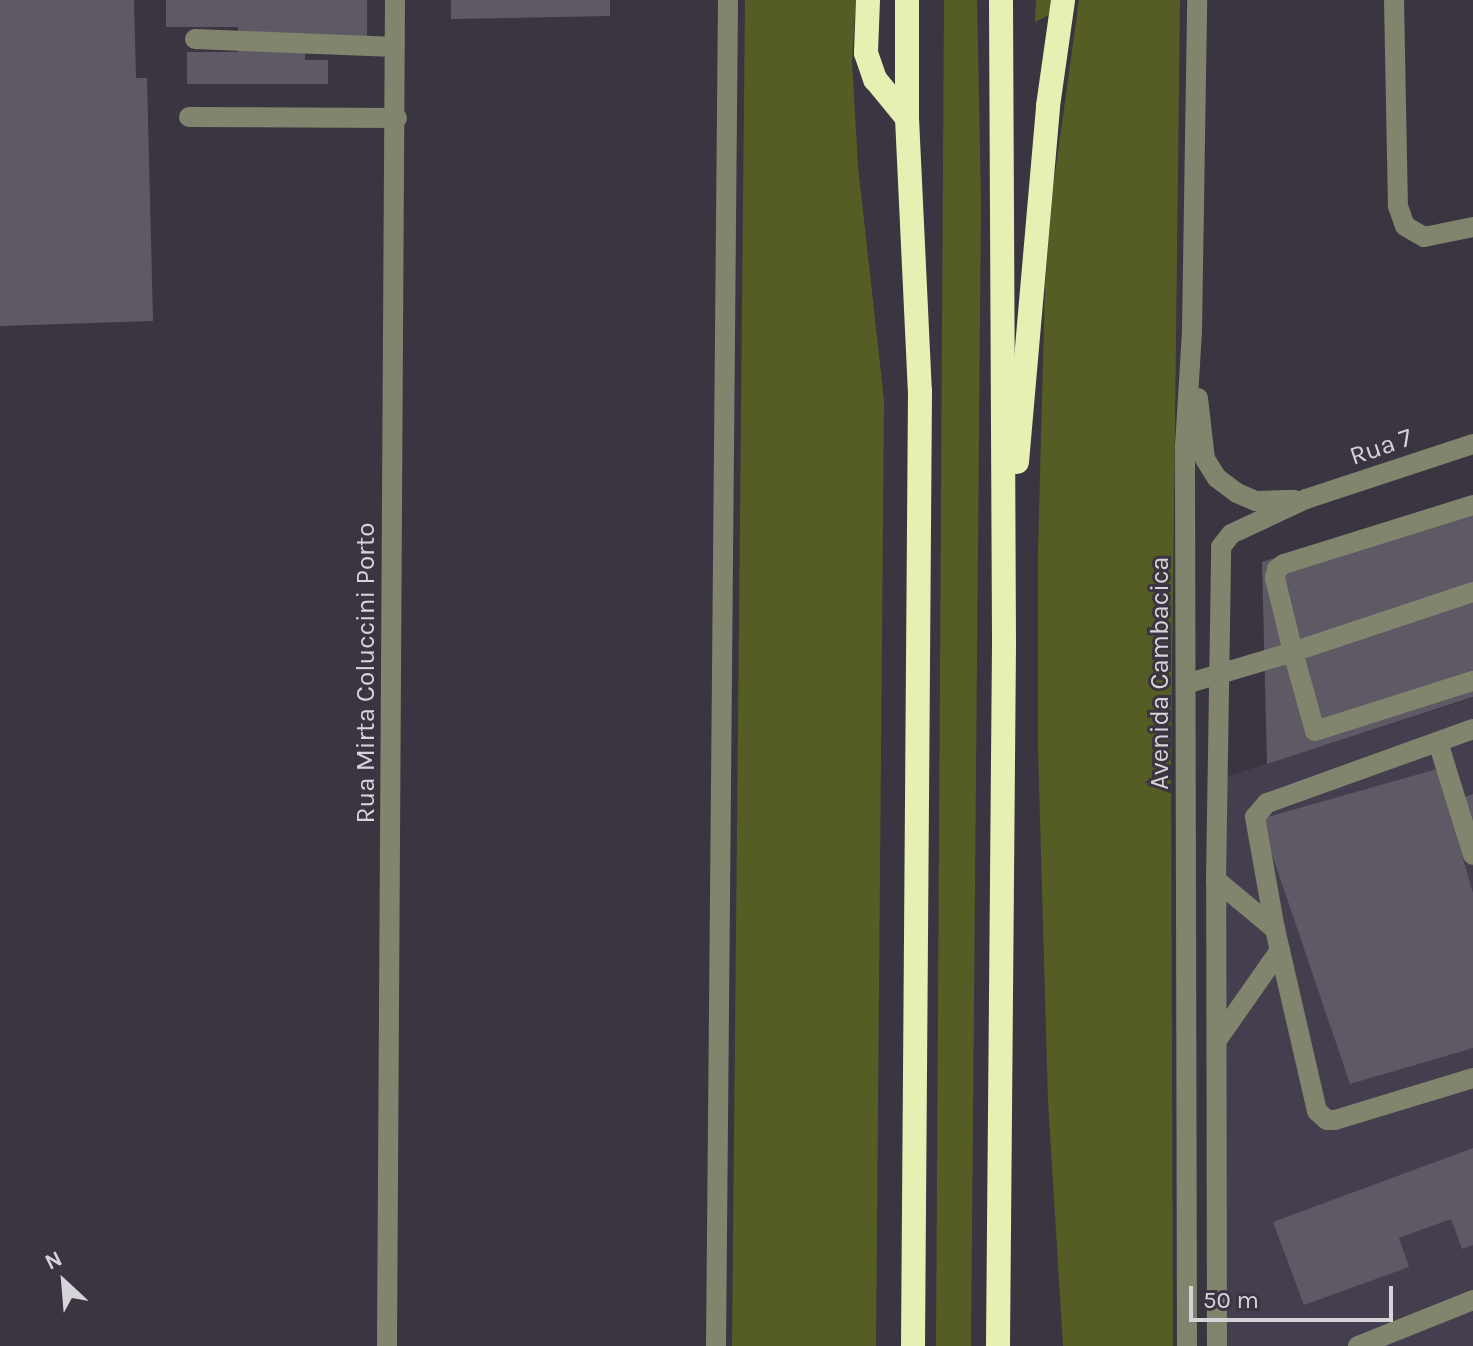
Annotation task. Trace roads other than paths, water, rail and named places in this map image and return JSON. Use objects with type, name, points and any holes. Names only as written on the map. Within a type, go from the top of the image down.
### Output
[{"type":"highway","points":[[868,0],[866,53],[875,79],[907,118]]},
{"type":"highway","points":[[907,0],[907,118],[920,391],[913,1346]]},
{"type":"highway","points":[[998,1346],[1004,640],[1001,0]]},
{"type":"highway","points":[[1004,640],[1031,281],[1048,106],[1063,0]]},
{"type":"highway","points":[[1001,1050],[1011,1346]]},
{"type":"street","name":"Rua Mirta Coluccini Porto","points":[[387,1346],[397,118],[395,0]]},
{"type":"street","points":[[716,1346],[728,0]]},
{"type":"street","name":"Avenida Cambacica","points":[[1187,1346],[1185,446],[1192,331],[1197,0]]},
{"type":"street","points":[[1394,0],[1398,206],[1405,226],[1424,237],[1473,227]]},
{"type":"street","points":[[195,39],[395,47]]},
{"type":"street","points":[[189,117],[397,118]]},
{"type":"street","points":[[1192,331],[1205,459],[1217,478],[1237,493],[1256,501],[1306,499]]},
{"type":"street","name":"Rua 7","points":[[1306,499],[1473,444]]},
{"type":"street","points":[[1217,1346],[1216,880],[1221,547],[1231,534],[1306,499]]},
{"type":"street","points":[[1473,505],[1284,564],[1275,578],[1315,731],[1473,681]]},
{"type":"street","points":[[1186,684],[1473,592]]},
{"type":"street","points":[[1473,729],[1267,803],[1255,817],[1275,929],[1317,1111],[1327,1120],[1473,1078]]},
{"type":"street","points":[[1438,742],[1473,855]]},
{"type":"street","points":[[1216,880],[1275,929]]},
{"type":"street","points":[[1217,1040],[1280,950]]},
{"type":"street","points":[[1358,1346],[1473,1300]]}]
